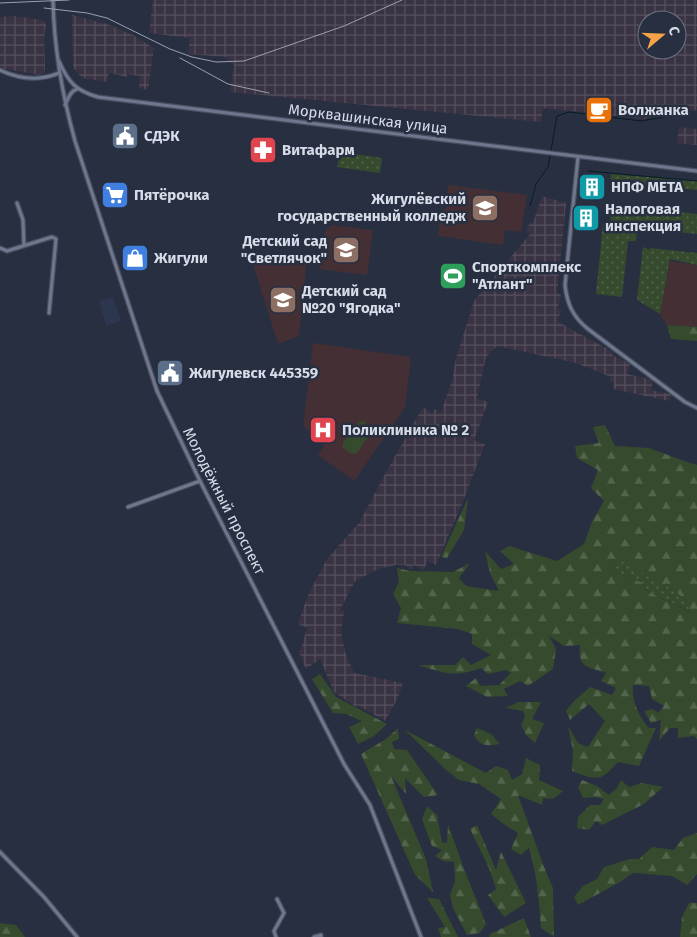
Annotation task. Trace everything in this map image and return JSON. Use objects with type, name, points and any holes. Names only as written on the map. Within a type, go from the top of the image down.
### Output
[{"type":"street","name":"Молодёжный проспект","points":[[53,0],[57,56],[65,106],[154,383],[200,481],[344,764],[370,805],[421,937]]},
{"type":"street","points":[[57,56],[67,77],[78,89],[73,90],[65,106]]},
{"type":"street","points":[[0,70],[34,78],[44,78],[59,73]]},
{"type":"street","name":"Морквашинская улица","points":[[78,89],[89,94],[112,99],[697,171]]},
{"type":"street","points":[[578,157],[565,285],[570,310],[579,322],[685,402],[697,408]]},
{"type":"street","points":[[18,203],[23,220],[24,245]]},
{"type":"street","points":[[0,248],[8,251],[52,237],[56,239],[49,313]]},
{"type":"street","points":[[128,506],[200,481]]},
{"type":"street","points":[[0,852],[44,897],[77,937]]},
{"type":"street","points":[[276,937],[274,931],[284,913],[277,898]]},
{"type":"street","points":[[314,937],[320,935],[321,937]]},
{"type":"shaded area","points":[[153,0],[697,0],[697,110],[645,119],[543,108],[541,122],[230,92],[234,65],[225,57],[188,54],[190,38],[149,33]]},
{"type":"shaded area","points":[[72,15],[107,24],[133,35],[154,48],[148,90],[139,88],[140,76],[127,74],[127,77],[109,73],[107,82],[83,78],[79,75],[73,67]]},
{"type":"shaded area","points":[[13,16],[43,20],[46,25],[44,73],[39,75],[0,68],[0,17]]},
{"type":"shaded area","points":[[679,127],[697,129],[697,145],[677,143]]},
{"type":"shaded area","name":"Жигулёвский государственный колледж","points":[[448,185],[527,195],[521,232],[505,230],[503,245],[438,236],[440,220],[444,220]]},
{"type":"shaded area","points":[[542,196],[566,203],[557,293],[561,295],[558,308],[561,309],[558,322],[613,352],[612,355],[630,364],[627,374],[653,380],[651,390],[671,394],[669,401],[613,389],[614,383],[610,381],[611,377],[576,363],[497,346],[486,357],[477,398],[488,402],[474,440],[485,444],[436,565],[428,561],[423,570],[414,565],[412,570],[405,565],[378,569],[355,581],[340,610],[344,611],[341,632],[345,652],[354,673],[403,683],[398,698],[385,721],[357,705],[356,707],[334,692],[320,659],[306,669],[301,658],[303,656],[299,655],[307,628],[298,624],[308,595],[327,559],[359,523],[423,407],[432,413],[435,409],[441,412],[452,381],[456,358],[474,301],[530,234],[526,232],[530,222],[533,223]]},
{"type":"shaded area","name":"Детский сад \"Светлячок\"","points":[[331,225],[373,230],[367,275],[319,269],[325,231]]},
{"type":"shaded area","name":"Детский сад №20 \"Ягодка\"","points":[[282,257],[307,259],[299,336],[278,344],[253,264],[260,264]]},
{"type":"shaded area","points":[[670,261],[697,265],[697,327],[667,325],[660,314]]},
{"type":"shaded area","points":[[113,297],[121,321],[106,326],[99,301]]},
{"type":"shaded area","points":[[313,343],[411,357],[405,407],[354,481],[318,455],[336,428],[321,418],[310,432],[303,426]]},
{"type":"shaded area","name":"Поликлиника № 2","points":[[321,417],[336,428],[326,443],[310,432]]},
{"type":"green space","points":[[340,152],[382,158],[380,173],[337,167]]},
{"type":"green space","points":[[611,174],[697,181],[697,190],[642,185],[642,181],[626,179],[625,184],[620,184],[620,180],[615,180],[615,185],[610,184]]},
{"type":"green space","points":[[608,204],[697,214],[697,234],[651,229],[634,223],[633,228],[637,228],[636,241],[628,241],[622,297],[596,294],[603,224],[610,224],[611,210],[608,209]]},
{"type":"green space","points":[[643,247],[650,250],[650,248],[697,253],[697,265],[670,259],[660,314],[637,300]]},
{"type":"green space","points":[[667,325],[697,327],[697,341],[671,339]]},
{"type":"green space","points":[[363,421],[371,427],[372,431],[357,453],[352,454],[343,448],[343,443],[359,422]]},
{"type":"green space","points":[[605,425],[615,446],[649,448],[697,465],[697,739],[694,736],[678,738],[678,728],[670,728],[659,741],[661,720],[651,723],[644,711],[653,709],[658,713],[664,706],[652,699],[649,686],[633,685],[633,696],[639,714],[649,728],[656,728],[639,766],[618,762],[607,774],[597,778],[572,771],[573,751],[568,726],[578,743],[588,747],[605,721],[589,704],[570,720],[566,711],[590,687],[612,695],[616,688],[601,681],[606,673],[582,663],[580,659],[580,645],[564,646],[549,636],[556,649],[553,669],[528,686],[520,681],[504,689],[508,696],[487,697],[466,686],[476,678],[480,686],[499,685],[511,673],[506,670],[488,674],[481,668],[456,674],[418,665],[455,665],[463,657],[471,665],[491,655],[472,644],[472,634],[458,629],[397,623],[401,608],[393,594],[399,582],[397,568],[410,571],[453,572],[470,563],[459,578],[466,586],[499,591],[490,573],[485,551],[501,569],[514,564],[500,551],[509,546],[557,561],[584,544],[592,522],[604,501],[591,488],[598,470],[577,458],[575,446],[599,443],[593,427]],"holes":[[[619,560],[667,586],[688,601],[687,606],[690,612],[647,591],[643,583],[620,574],[611,566]]]},
{"type":"green space","points":[[468,498],[464,530],[447,558],[441,557]]},
{"type":"green space","points":[[619,559],[667,586],[688,601],[691,612],[647,591],[643,583],[620,574],[611,566]]},
{"type":"green space","points":[[320,674],[336,697],[387,724],[374,736],[358,744],[349,727],[362,721],[346,714],[333,713],[312,679]]},
{"type":"green space","points":[[519,702],[541,702],[532,719],[544,723],[535,743],[526,735],[521,725],[525,717],[523,711],[505,708]]},
{"type":"green space","points":[[398,728],[399,739],[392,742],[394,749],[407,750],[438,795],[424,797],[405,778],[406,794],[391,776],[426,859],[433,892],[415,875],[361,754],[386,739]]},
{"type":"green space","points":[[477,728],[491,734],[500,744],[488,745],[479,742],[474,735]]},
{"type":"green space","points":[[405,730],[486,773],[496,766],[508,770],[512,780],[522,774],[526,758],[540,765],[539,780],[563,791],[553,799],[543,798],[542,805],[518,795],[553,888],[554,937],[541,928],[536,878],[529,848],[521,855],[511,849],[518,833],[491,814],[501,799],[479,784],[459,780]]},
{"type":"green space","points":[[582,780],[597,786],[609,795],[617,788],[621,780],[629,787],[642,783],[663,787],[644,804],[602,825],[596,821],[589,830],[577,828],[578,817],[590,805],[600,805],[604,799],[595,797],[583,798],[578,787]]},
{"type":"green space","points":[[427,806],[437,815],[442,842],[447,843],[448,824],[486,924],[480,933],[467,935],[453,908],[450,895],[455,881],[454,862],[443,861],[435,856],[442,850],[432,846],[422,819]]},
{"type":"green space","points":[[477,825],[496,870],[501,852],[526,903],[504,917],[488,895],[496,889],[489,868],[470,829]]},
{"type":"green space","points":[[697,833],[697,874],[687,885],[672,876],[633,873],[578,905],[574,897],[583,886],[597,879],[604,867],[630,859],[639,859],[652,847],[674,850],[683,838]]},
{"type":"green space","points":[[427,898],[439,899],[458,937],[441,937],[438,928],[445,927]]},
{"type":"green space","points":[[689,903],[697,903],[697,937],[680,937],[682,917]]},
{"type":"green space","points":[[524,918],[531,937],[489,937],[490,934]]},
{"type":"green space","points":[[0,923],[16,925],[25,937],[0,937]]},
{"type":"waterway","points":[[530,206],[536,184],[548,167],[557,116],[569,112],[641,121],[664,117]]},
{"type":"waterway","points":[[588,171],[697,181]]},
{"type":"railway","points":[[0,3],[69,0]]},
{"type":"railway","points":[[44,8],[87,13],[107,18],[170,49],[192,57],[216,62],[244,61],[344,26],[402,0]]},
{"type":"railway","points":[[180,58],[228,84],[269,93]]},
{"type":"place","name":"Волжанка","points":[[599,110]]},
{"type":"place","name":"СДЭК","points":[[125,136]]},
{"type":"place","name":"Витафарм","points":[[263,150]]},
{"type":"place","name":"НПФ МЕТА","points":[[592,187]]},
{"type":"place","name":"Пятёрочка","points":[[115,195]]},
{"type":"place","name":"Жигулёвский государственный колледж","points":[[485,208]]},
{"type":"place","name":"Налоговая инспекция","points":[[586,218]]},
{"type":"place","name":"Детский сад \"Светлячок\"","points":[[346,250]]},
{"type":"place","name":"Жигули","points":[[135,258]]},
{"type":"place","name":"Спорткомплекс \"Атлант\"","points":[[453,276]]},
{"type":"place","name":"Детский сад №20 \"Ягодка\"","points":[[283,300]]},
{"type":"place","name":"Жигулевск 445359","points":[[170,373]]},
{"type":"place","name":"Поликлиника № 2","points":[[323,430]]}]
